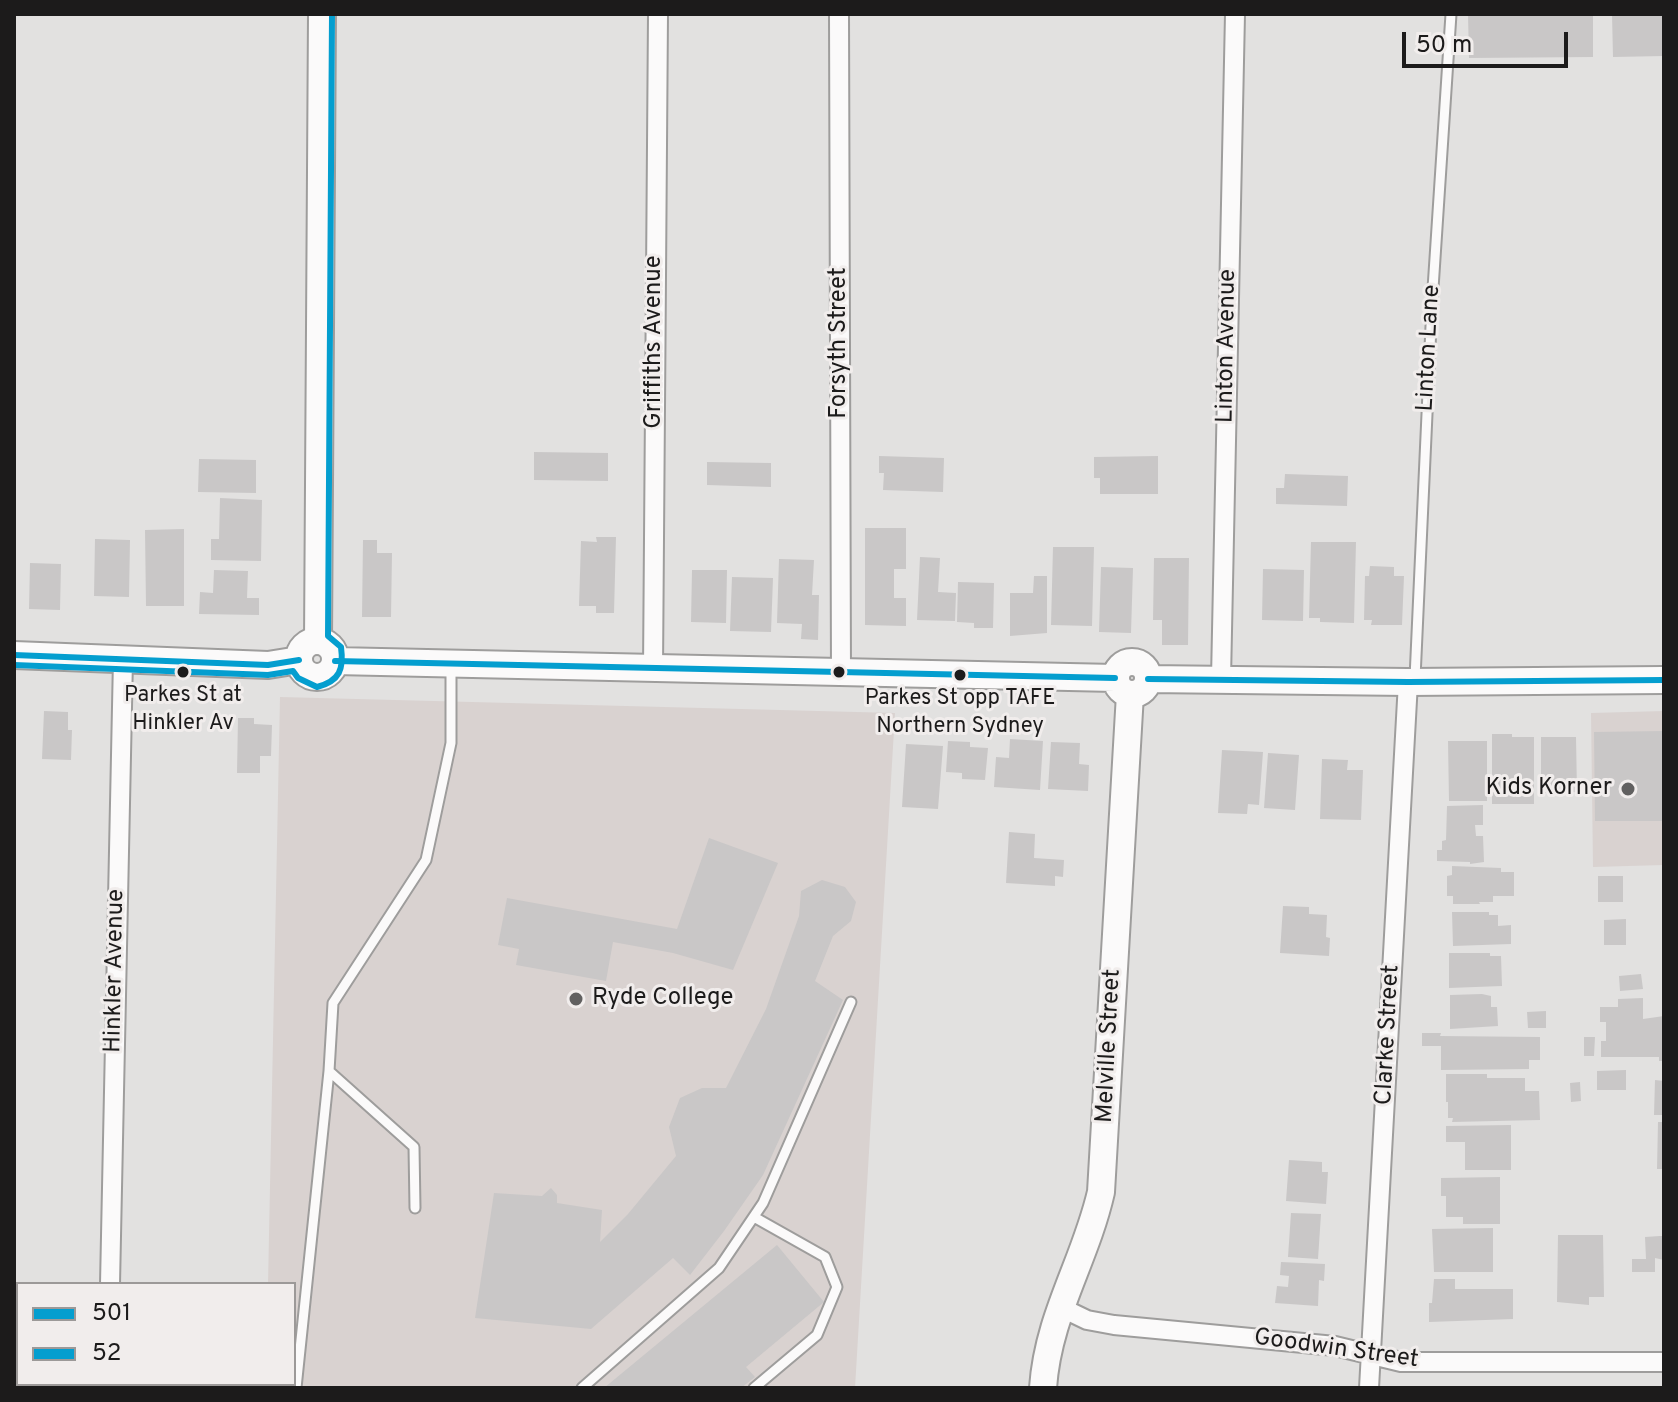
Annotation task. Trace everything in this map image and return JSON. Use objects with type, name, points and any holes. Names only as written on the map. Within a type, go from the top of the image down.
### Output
[{"type":"street","points":[[14,655],[268,665],[299,660],[303,670],[317,677],[331,670],[327,651],[322,14]]},
{"type":"street","name":"Griffiths Avenue","points":[[653,669],[658,14]]},
{"type":"street","name":"Forsyth Street","points":[[839,14],[841,673]]},
{"type":"street","name":"Linton Avenue","points":[[1221,678],[1235,14]]},
{"type":"street","points":[[327,651],[451,664],[841,673],[1131,684],[1221,678],[1412,682],[1664,680]]},
{"type":"street","name":"Hinkler Avenue","points":[[110,1282],[123,659]]},
{"type":"street","name":"Clarke Street","points":[[1369,1388],[1412,682]]},
{"type":"street","name":"Melville Street","points":[[1043,1388],[1051,1334],[1085,1249],[1101,1192],[1131,684]]},
{"type":"street","name":"Goodwin Street","points":[[1060,1307],[1087,1320],[1114,1325],[1335,1346],[1401,1362],[1664,1362]]},
{"type":"lane","name":"Linton Lane","points":[[1412,682],[1451,14]]},
{"type":"lane","points":[[296,1388],[329,1071],[333,1003],[426,860],[451,743],[451,664]]},
{"type":"lane","points":[[582,1388],[719,1268],[763,1203],[851,1002]]},
{"type":"lane","points":[[329,1071],[414,1147],[415,1208]]},
{"type":"lane","points":[[754,1217],[825,1257],[837,1287],[817,1335],[754,1388]]},
{"type":"shaded area","name":"Ryde College","points":[[280,697],[895,713],[855,1388],[265,1388],[296,1386],[296,1282],[268,1282]]},
{"type":"shaded area","name":"Kids Korner","points":[[1664,711],[1664,865],[1593,867],[1591,713]]},
{"type":"building","points":[[1468,14],[1593,14],[1593,57],[1469,58]]},
{"type":"building","points":[[1612,14],[1664,14],[1664,56],[1613,57]]},
{"type":"building","points":[[534,452],[608,453],[608,481],[534,480]]},
{"type":"building","points":[[879,456],[944,458],[943,492],[883,490],[884,473],[879,473]]},
{"type":"building","points":[[1158,456],[1158,494],[1100,494],[1100,478],[1094,478],[1094,457]]},
{"type":"building","points":[[199,459],[256,460],[256,493],[198,492]]},
{"type":"building","points":[[707,462],[771,463],[771,487],[707,485]]},
{"type":"building","points":[[1285,474],[1348,476],[1347,506],[1276,504],[1276,488],[1284,488]]},
{"type":"building","points":[[220,498],[262,500],[261,561],[211,560],[211,539],[219,539]]},
{"type":"building","points":[[865,528],[906,528],[906,569],[894,569],[894,598],[906,598],[906,626],[865,625]]},
{"type":"building","points":[[184,529],[184,606],[146,606],[145,530]]},
{"type":"building","points":[[596,537],[616,537],[614,613],[596,613],[596,606],[579,606],[581,541],[597,542]]},
{"type":"building","points":[[95,539],[130,540],[129,597],[94,596]]},
{"type":"building","points":[[363,540],[377,540],[377,553],[392,553],[391,617],[362,617]]},
{"type":"building","points":[[1311,542],[1356,542],[1354,623],[1320,622],[1320,618],[1309,618]]},
{"type":"building","points":[[1053,547],[1094,547],[1092,626],[1051,625]]},
{"type":"building","points":[[920,557],[940,558],[938,592],[956,593],[955,621],[917,620]]},
{"type":"building","points":[[1154,558],[1189,558],[1188,645],[1162,645],[1162,620],[1153,620]]},
{"type":"building","points":[[779,559],[814,560],[812,595],[819,595],[818,640],[801,639],[802,624],[777,623]]},
{"type":"building","points":[[30,563],[61,564],[60,610],[29,609]]},
{"type":"building","points":[[1370,566],[1394,567],[1394,576],[1404,576],[1402,625],[1371,625],[1372,620],[1364,620],[1365,576],[1369,576]]},
{"type":"building","points":[[1101,567],[1133,568],[1131,633],[1099,632]]},
{"type":"building","points":[[1263,569],[1304,570],[1303,621],[1262,620]]},
{"type":"building","points":[[214,570],[248,571],[247,598],[259,598],[259,615],[199,614],[200,592],[213,593]]},
{"type":"building","points":[[692,570],[727,570],[726,623],[691,622]]},
{"type":"building","points":[[1034,576],[1047,576],[1047,633],[1010,636],[1010,593],[1033,593]]},
{"type":"building","points":[[732,577],[773,578],[771,632],[730,631]]},
{"type":"building","points":[[958,582],[994,583],[993,628],[974,628],[974,623],[957,622]]},
{"type":"building","points":[[44,711],[68,712],[68,730],[72,730],[71,760],[42,759]]},
{"type":"building","points":[[238,718],[254,718],[254,724],[272,725],[271,756],[260,756],[260,773],[237,773]]},
{"type":"building","points":[[1664,731],[1664,821],[1595,821],[1594,732]]},
{"type":"building","points":[[1492,734],[1534,737],[1534,804],[1492,804]]},
{"type":"building","points":[[1541,737],[1576,737],[1577,792],[1541,793]]},
{"type":"building","points":[[1010,739],[1043,741],[1040,790],[994,787],[996,757],[1009,758]]},
{"type":"building","points":[[948,741],[970,742],[970,747],[988,748],[985,780],[962,779],[962,773],[946,772]]},
{"type":"building","points":[[1448,741],[1487,741],[1487,801],[1449,801]]},
{"type":"building","points":[[1051,742],[1080,743],[1079,764],[1089,765],[1088,791],[1048,789]]},
{"type":"building","points":[[906,744],[943,746],[938,809],[902,807]]},
{"type":"building","points":[[1222,750],[1263,752],[1259,805],[1248,804],[1247,814],[1218,813]]},
{"type":"building","points":[[1268,753],[1299,755],[1295,810],[1264,808]]},
{"type":"building","points":[[1322,759],[1348,760],[1347,770],[1363,770],[1361,820],[1320,819]]},
{"type":"building","points":[[1483,805],[1483,825],[1475,825],[1476,836],[1483,836],[1484,862],[1437,861],[1437,850],[1442,850],[1442,841],[1446,840],[1447,806]]},
{"type":"building","points":[[1009,832],[1035,834],[1034,858],[1064,860],[1063,877],[1055,876],[1055,886],[1006,883]]},
{"type":"building","points":[[709,838],[778,863],[733,970],[673,953],[613,942],[606,981],[516,965],[519,949],[498,945],[507,898],[677,929]]},
{"type":"building","points":[[1452,866],[1501,868],[1501,872],[1514,872],[1514,896],[1493,896],[1493,902],[1480,904],[1453,904],[1453,896],[1447,896],[1447,876],[1452,875]]},
{"type":"building","points":[[1598,876],[1623,876],[1623,902],[1598,902]]},
{"type":"building","points":[[822,880],[845,887],[856,902],[851,921],[833,936],[815,981],[843,1000],[763,1175],[690,1275],[673,1258],[591,1329],[475,1318],[494,1193],[542,1196],[551,1188],[557,1195],[557,1203],[602,1210],[600,1242],[628,1214],[676,1156],[669,1127],[680,1098],[702,1088],[726,1088],[766,1009],[799,916],[801,891]]},
{"type":"building","points":[[1283,906],[1309,907],[1309,914],[1327,915],[1329,956],[1280,953]]},
{"type":"building","points":[[1452,912],[1489,912],[1489,915],[1498,915],[1498,926],[1511,925],[1511,944],[1453,946]]},
{"type":"building","points":[[1626,919],[1626,945],[1604,945],[1604,920]]},
{"type":"building","points":[[1449,953],[1501,956],[1502,986],[1449,988]]},
{"type":"building","points":[[1641,974],[1643,989],[1620,991],[1619,976]]},
{"type":"building","points":[[1450,995],[1491,996],[1491,1007],[1497,1007],[1498,1026],[1450,1029]]},
{"type":"building","points":[[1643,998],[1643,1019],[1664,1016],[1664,1061],[1659,1061],[1659,1057],[1601,1057],[1601,1041],[1606,1041],[1606,1022],[1600,1022],[1600,1007],[1618,1007],[1618,999]]},
{"type":"building","points":[[1546,1011],[1546,1028],[1528,1028],[1527,1012]]},
{"type":"building","points":[[1422,1033],[1540,1037],[1540,1060],[1529,1060],[1529,1069],[1441,1070],[1441,1046],[1422,1046]]},
{"type":"building","points":[[1584,1037],[1595,1037],[1594,1056],[1584,1056]]},
{"type":"building","points":[[1626,1070],[1626,1090],[1597,1090],[1597,1071]]},
{"type":"building","points":[[1446,1074],[1525,1078],[1525,1091],[1539,1091],[1540,1120],[1452,1122],[1453,1118],[1448,1118],[1446,1102]]},
{"type":"building","points":[[1655,1080],[1664,1081],[1664,1115],[1654,1115]]},
{"type":"building","points":[[1580,1082],[1581,1101],[1571,1102],[1570,1083]]},
{"type":"building","points":[[1658,1122],[1664,1122],[1664,1169],[1657,1169]]},
{"type":"building","points":[[1511,1125],[1511,1170],[1465,1170],[1465,1142],[1446,1142],[1446,1126]]},
{"type":"building","points":[[1289,1160],[1322,1162],[1322,1172],[1328,1172],[1326,1204],[1286,1201]]},
{"type":"building","points":[[1500,1177],[1500,1224],[1463,1224],[1463,1217],[1446,1217],[1446,1196],[1441,1196],[1441,1178]]},
{"type":"building","points":[[1291,1213],[1321,1214],[1318,1259],[1288,1257]]},
{"type":"building","points":[[1493,1228],[1493,1272],[1434,1272],[1432,1229]]},
{"type":"building","points":[[1558,1235],[1603,1235],[1604,1297],[1589,1297],[1589,1305],[1557,1302]]},
{"type":"building","points":[[1664,1236],[1664,1260],[1655,1258],[1655,1272],[1632,1272],[1632,1259],[1646,1259],[1645,1237]]},
{"type":"building","points":[[777,1245],[824,1302],[746,1367],[755,1377],[741,1388],[604,1388]]},
{"type":"building","points":[[1281,1262],[1325,1264],[1324,1281],[1319,1280],[1318,1306],[1275,1303],[1277,1286],[1288,1287],[1289,1276],[1280,1275]]},
{"type":"building","points":[[1434,1279],[1455,1279],[1455,1289],[1513,1289],[1513,1319],[1429,1322]]},
{"type":"transit line","name":"52","points":[[14,665],[268,675],[293,671],[298,678],[317,687],[331,681],[339,673],[341,647],[328,636],[332,14]]},
{"type":"transit line","name":"501","points":[[14,655],[268,665],[299,660]]},
{"type":"transit line","name":"501","points":[[335,661],[1115,678]]},
{"type":"transit line","name":"501","points":[[1148,679],[1408,682],[1664,680]]},
{"type":"place","name":"Parkes St at Hinkler Av","points":[[183,672]]},
{"type":"place","name":"Parkes St opp TAFE Northern Sydney","points":[[960,675]]},
{"type":"place","name":"Kids Korner","points":[[1628,789]]},
{"type":"place","name":"Ryde College","points":[[576,999]]}]
